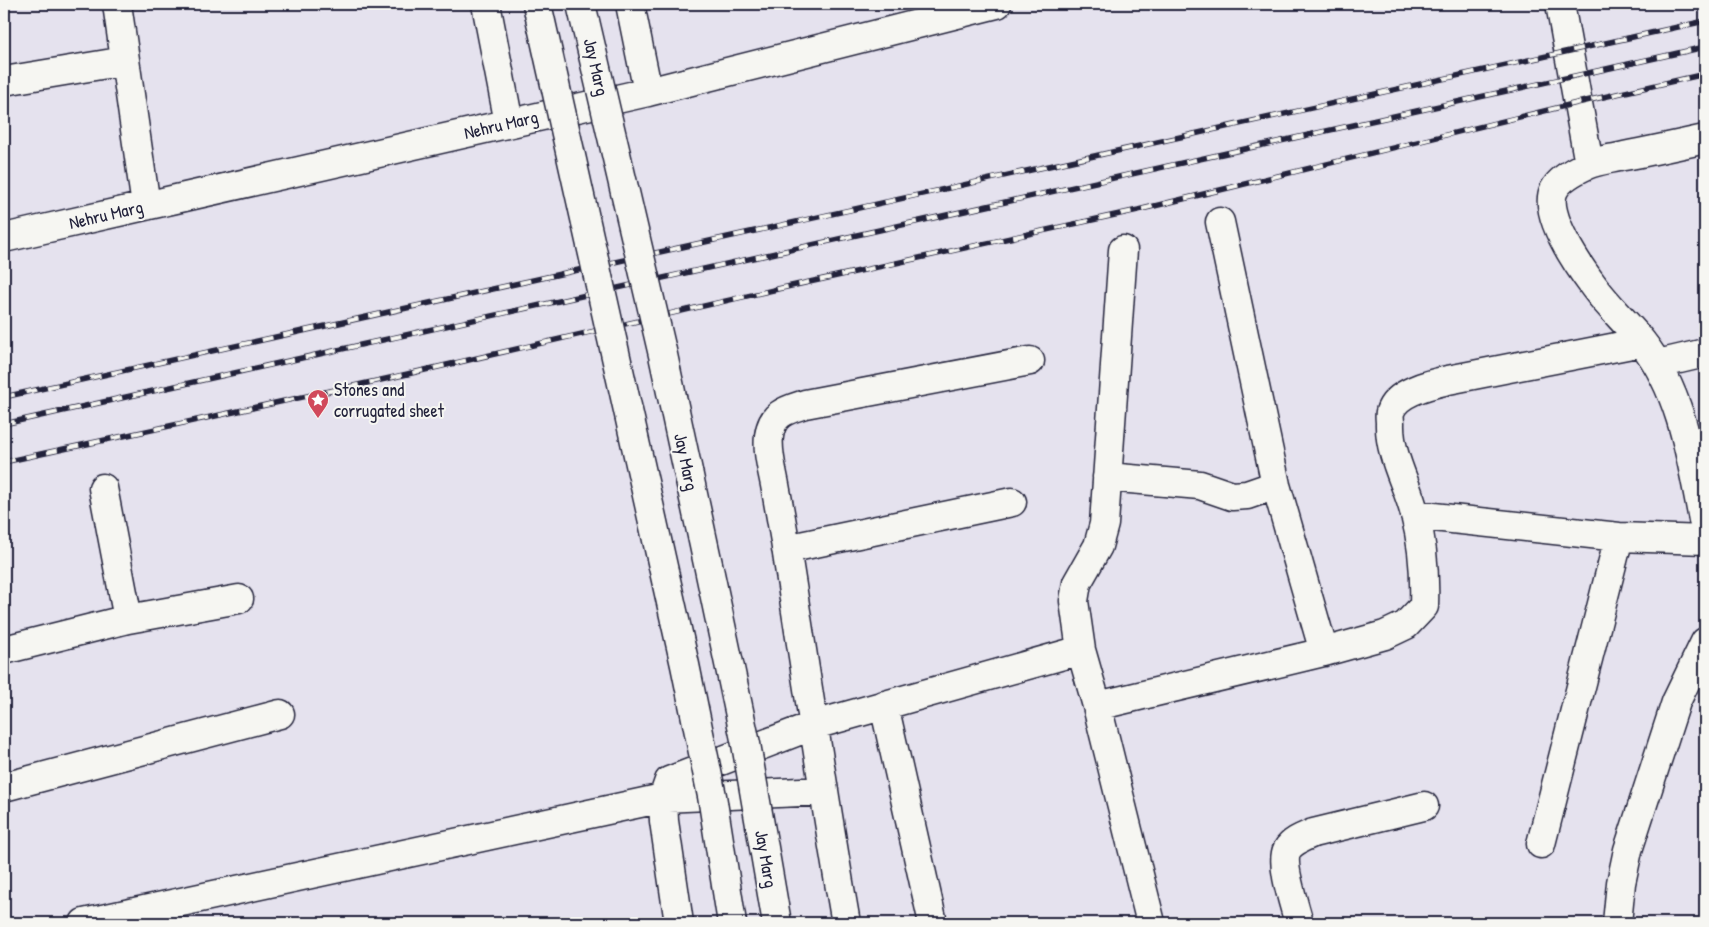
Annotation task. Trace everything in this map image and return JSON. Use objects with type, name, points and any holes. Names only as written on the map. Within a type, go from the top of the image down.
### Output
[{"type":"street","points":[[117,4],[146,206]]},
{"type":"street","points":[[486,4],[509,123]]},
{"type":"street","points":[[538,4],[685,665],[712,796],[732,923]]},
{"type":"street","name":"Jay Marg","points":[[581,4],[663,354],[706,554],[746,744],[777,923]]},
{"type":"street","points":[[630,4],[648,92]]},
{"type":"street","name":"Nehru Marg","points":[[4,238],[648,92],[997,4]]},
{"type":"street","points":[[1560,4],[1589,164]]},
{"type":"street","points":[[4,81],[125,61]]},
{"type":"street","points":[[1705,139],[1589,164],[1567,176],[1554,190],[1551,204],[1555,218],[1575,259],[1595,289],[1642,342],[1658,364],[1672,393],[1686,435],[1705,530]]},
{"type":"street","points":[[1220,222],[1276,485],[1324,652]]},
{"type":"street","points":[[1123,250],[1104,524],[1098,546],[1077,583],[1074,601],[1081,650],[1097,706],[1151,923]]},
{"type":"street","points":[[1097,706],[1324,652],[1385,635],[1406,625],[1424,606],[1425,589],[1422,551],[1415,515],[1390,434],[1390,412],[1402,395],[1426,385],[1448,380],[1642,342]]},
{"type":"street","points":[[1658,364],[1705,353]]},
{"type":"street","points":[[846,923],[823,791],[770,454],[769,436],[774,419],[785,410],[806,404],[1030,361]]},
{"type":"street","points":[[1107,477],[1200,485],[1232,496],[1246,495],[1276,485]]},
{"type":"street","points":[[103,488],[128,619]]},
{"type":"street","points":[[786,548],[1012,502]]},
{"type":"street","points":[[1415,515],[1619,538],[1705,540]]},
{"type":"street","points":[[1541,844],[1619,538]]},
{"type":"street","points":[[4,650],[128,619],[239,599]]},
{"type":"street","points":[[1617,923],[1621,883],[1628,850],[1676,702],[1705,642]]},
{"type":"street","points":[[679,923],[664,821],[663,798],[669,781],[814,725],[1081,650]]},
{"type":"street","points":[[884,705],[933,923]]},
{"type":"street","points":[[4,787],[280,714]]},
{"type":"street","points":[[84,923],[663,798],[823,791]]},
{"type":"street","points":[[1299,923],[1285,864],[1287,850],[1298,840],[1313,832],[1424,806]]},
{"type":"railway","points":[[4,397],[1705,21]]},
{"type":"railway","points":[[4,424],[1705,47]]},
{"type":"railway","points":[[4,462],[390,378],[782,288],[1138,210],[1577,103],[1705,74]]},
{"type":"place","name":"Stones and corrugated sheet","points":[[318,419]]}]
